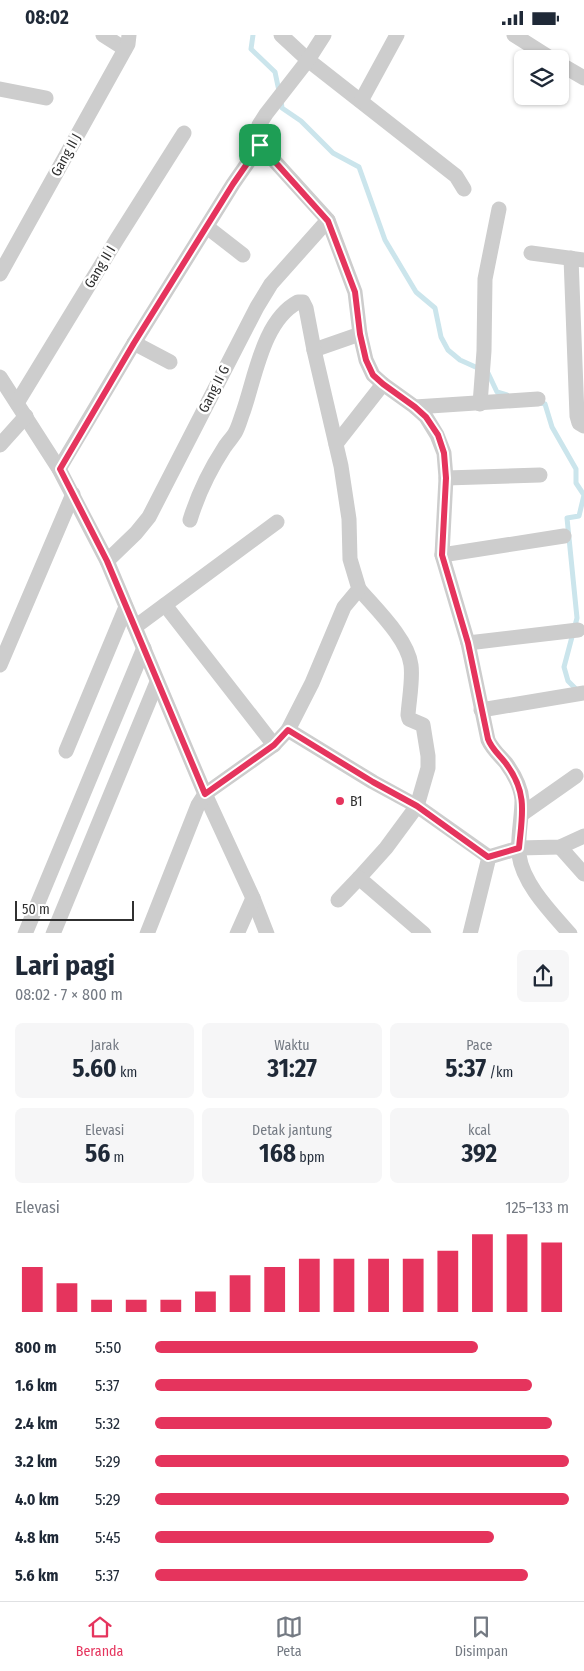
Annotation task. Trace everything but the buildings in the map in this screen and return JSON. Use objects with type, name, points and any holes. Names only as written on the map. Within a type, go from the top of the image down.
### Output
[{"type":"street","points":[[103,35],[127,42]]},
{"type":"street","points":[[281,35],[308,60],[456,176],[464,189]]},
{"type":"street","points":[[324,35],[308,60],[259,125],[257,134],[260,145],[328,221],[355,292],[360,334],[366,360],[373,375],[426,417],[438,435],[444,453],[446,478],[442,555],[468,643],[481,710],[490,744],[507,764],[521,792],[522,815],[519,855],[524,874],[550,910],[570,933]]},
{"type":"street","points":[[361,101],[397,35]]},
{"type":"street","points":[[514,35],[538,50]]},
{"type":"street","name":"Gang II J","points":[[0,274],[127,42]]},
{"type":"street","points":[[569,69],[584,78]]},
{"type":"street","points":[[0,89],[46,98]]},
{"type":"street","name":"Gang II I","points":[[0,445],[117,239],[184,133]]},
{"type":"street","points":[[60,469],[134,343],[233,184],[260,145]]},
{"type":"street","points":[[480,403],[484,351],[485,279],[499,209]]},
{"type":"street","name":"Gang II G","points":[[107,561],[136,533],[149,517],[222,372],[271,284],[328,221]]},
{"type":"street","points":[[206,227],[243,255]]},
{"type":"street","points":[[531,253],[578,259],[577,416],[579,423],[584,426]]},
{"type":"street","points":[[190,520],[204,480],[236,432],[266,339],[284,311],[298,302],[305,304],[345,488],[349,519],[350,559],[359,589],[399,637],[410,656],[412,666],[408,715],[409,719],[424,725],[428,756],[428,768],[417,806],[386,848],[338,900]]},
{"type":"street","points":[[314,350],[360,334]]},
{"type":"street","points":[[134,343],[170,362]]},
{"type":"street","points":[[0,377],[60,469],[107,561],[205,794],[253,897],[267,933]]},
{"type":"street","points":[[336,444],[383,384]]},
{"type":"street","points":[[415,407],[538,399]]},
{"type":"street","points":[[446,478],[540,475]]},
{"type":"street","points":[[0,665],[73,495]]},
{"type":"street","points":[[135,627],[277,522]]},
{"type":"street","points":[[442,555],[564,536]]},
{"type":"street","points":[[147,933],[196,810],[205,794],[274,745],[288,730],[312,683],[344,607],[359,589]]},
{"type":"street","points":[[165,605],[274,745]]},
{"type":"street","points":[[66,751],[126,607]]},
{"type":"street","points":[[468,643],[578,630]]},
{"type":"street","points":[[25,933],[144,648]]},
{"type":"street","points":[[53,933],[157,682]]},
{"type":"street","points":[[481,710],[584,693]]},
{"type":"street","points":[[288,730],[373,782],[417,806],[488,857]]},
{"type":"street","points":[[522,815],[576,775]]},
{"type":"street","points":[[488,857],[519,848],[560,847],[584,836]]},
{"type":"street","points":[[560,847],[584,874]]},
{"type":"street","points":[[470,933],[488,857]]},
{"type":"street","points":[[359,878],[424,933]]},
{"type":"street","points":[[237,933],[253,897]]},
{"type":"waterway","points":[[253,35],[251,49],[275,72],[279,91]]},
{"type":"waterway","points":[[281,100],[282,108],[301,121],[333,153],[359,167],[385,240],[416,292],[435,308],[441,337],[448,350],[460,360],[480,369]]},
{"type":"waterway","points":[[488,373],[497,392],[507,395]]},
{"type":"waterway","points":[[537,402],[545,404],[552,427],[576,469],[576,483],[584,495],[579,516],[567,518],[577,618],[564,667],[568,681],[578,691]]},
{"type":"place","name":"B1","points":[[340,801]]},
{"type":"route","points":[[260,145],[328,221],[355,292],[360,334],[366,360],[373,375],[426,417],[438,435],[444,453],[446,478],[442,555],[468,643],[488,739],[494,750],[507,764],[521,792],[519,848],[488,857],[417,806],[373,782],[288,730],[274,745],[205,794],[107,561],[60,469],[134,343],[233,184],[260,145]]}]
